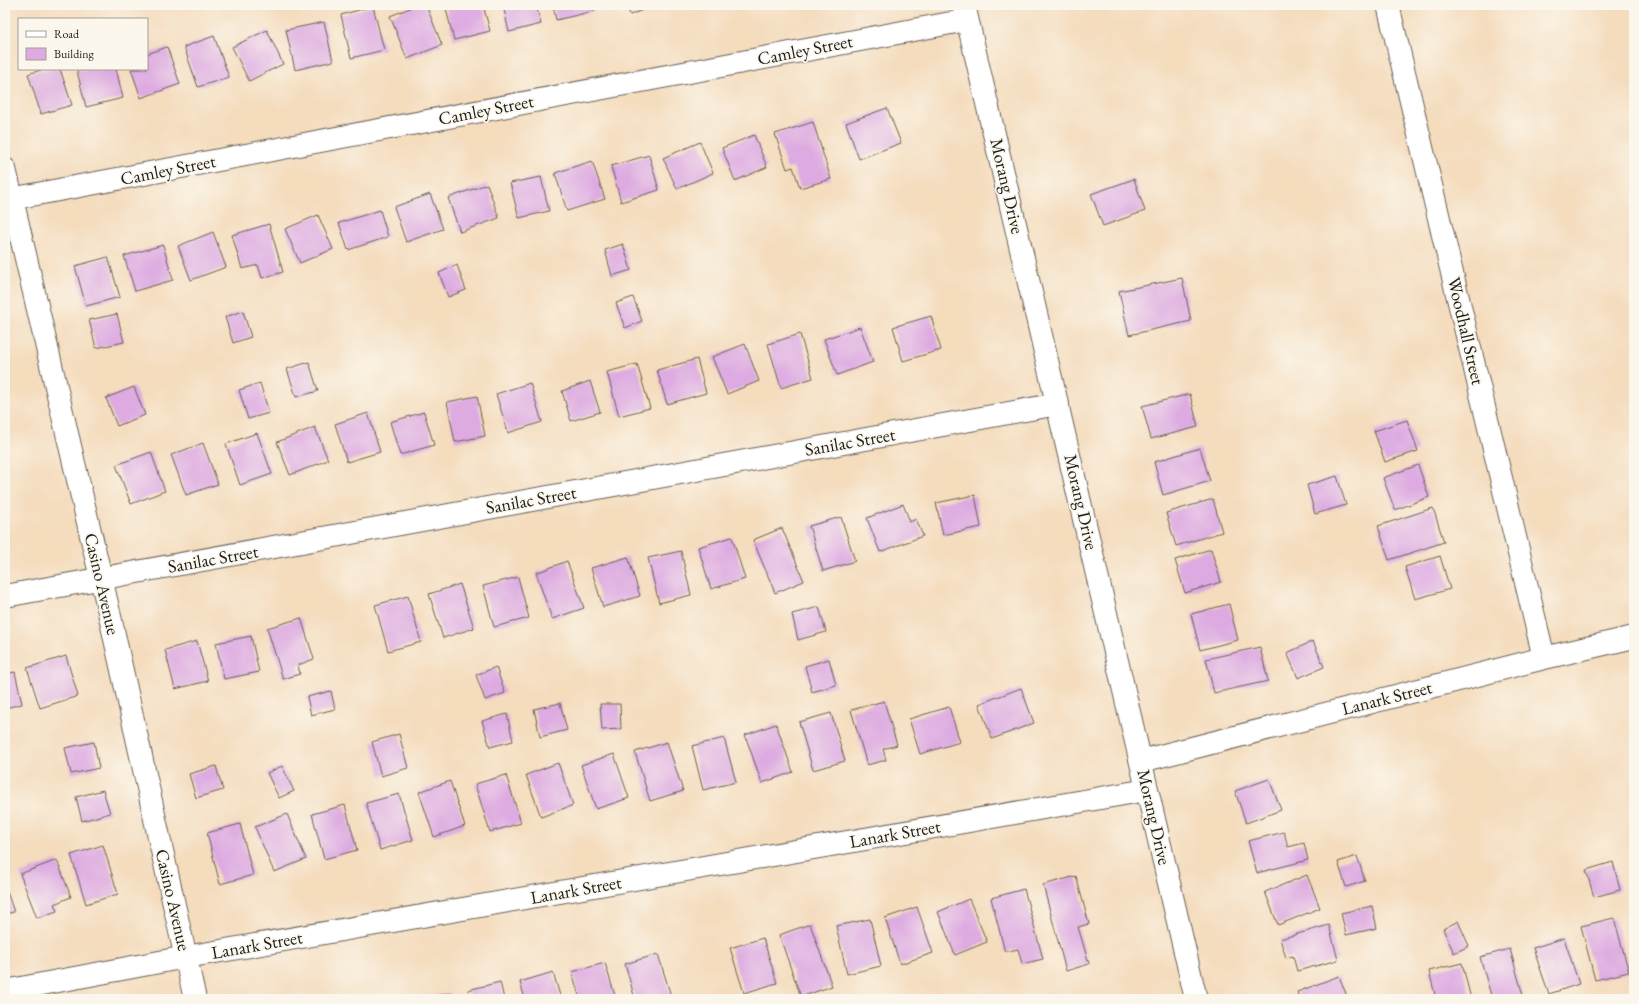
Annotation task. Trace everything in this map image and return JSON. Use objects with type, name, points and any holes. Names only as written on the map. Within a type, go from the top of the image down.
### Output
[{"type":"street","name":"Woodhall Street","points":[[1388,5],[1544,658]]},
{"type":"street","name":"Camley Street","points":[[8,199],[965,12]]},
{"type":"street","name":"Morang Drive","points":[[965,12],[1058,404],[1196,999]]},
{"type":"street","name":"Casino Avenue","points":[[5,169],[8,199],[101,579],[195,999]]},
{"type":"street","name":"Sanilac Street","points":[[5,596],[1058,404]]},
{"type":"street","name":"Lanark Street","points":[[1141,761],[1544,658],[1634,637]]},
{"type":"street","name":"Lanark Street","points":[[5,991],[1147,790]]},
{"type":"building","points":[[408,5],[426,5],[442,45],[407,59],[390,16],[410,8]]},
{"type":"building","points":[[445,5],[483,5],[490,31],[454,40]]},
{"type":"building","points":[[503,5],[536,5],[541,24],[509,32]]},
{"type":"building","points":[[553,5],[593,5],[594,11],[556,20]]},
{"type":"building","points":[[610,5],[626,5],[611,10]]},
{"type":"building","points":[[627,5],[649,5],[650,7],[630,15]]},
{"type":"building","points":[[373,6],[384,50],[351,58],[341,15]]},
{"type":"building","points":[[324,22],[333,61],[295,70],[286,30]]},
{"type":"building","points":[[267,30],[283,64],[249,81],[232,47]]},
{"type":"building","points":[[214,36],[229,77],[198,87],[184,47]]},
{"type":"building","points":[[167,47],[180,84],[141,98],[131,70],[148,70],[148,54]]},
{"type":"building","points":[[41,70],[60,70],[72,105],[41,114],[28,74]]},
{"type":"building","points":[[116,70],[123,98],[86,107],[77,71]]},
{"type":"building","points":[[887,108],[901,143],[859,159],[846,123]]},
{"type":"building","points":[[813,122],[831,179],[800,188],[793,167],[787,169],[775,134]]},
{"type":"building","points":[[754,135],[767,167],[735,181],[722,148]]},
{"type":"building","points":[[700,142],[713,173],[677,189],[663,158]]},
{"type":"building","points":[[649,155],[659,190],[621,202],[611,166]]},
{"type":"building","points":[[592,161],[605,199],[567,211],[555,173]]},
{"type":"building","points":[[541,177],[549,211],[519,218],[510,183]]},
{"type":"building","points":[[1134,179],[1145,211],[1103,226],[1091,194]]},
{"type":"building","points":[[487,184],[499,218],[460,232],[448,198]]},
{"type":"building","points":[[430,194],[443,229],[406,242],[394,207]]},
{"type":"building","points":[[380,210],[388,237],[348,250],[339,223]]},
{"type":"building","points":[[318,215],[333,249],[300,263],[285,229]]},
{"type":"building","points":[[269,224],[283,272],[262,278],[258,265],[242,269],[232,235]]},
{"type":"building","points":[[213,232],[226,267],[191,280],[178,246]]},
{"type":"building","points":[[623,244],[631,270],[612,276],[605,250]]},
{"type":"building","points":[[163,245],[173,280],[135,291],[124,256]]},
{"type":"building","points":[[108,257],[120,297],[86,306],[75,266]]},
{"type":"building","points":[[457,265],[466,290],[448,297],[439,273]]},
{"type":"building","points":[[1182,278],[1191,321],[1129,335],[1119,291]]},
{"type":"building","points":[[633,297],[642,321],[625,328],[616,303]]},
{"type":"building","points":[[243,311],[251,337],[233,343],[225,317]]},
{"type":"building","points":[[117,314],[124,342],[96,348],[89,320]]},
{"type":"building","points":[[931,316],[941,350],[903,361],[893,327]]},
{"type":"building","points":[[860,327],[873,362],[837,375],[824,339]]},
{"type":"building","points":[[800,334],[813,378],[781,388],[768,344]]},
{"type":"building","points":[[745,344],[759,381],[727,394],[712,357]]},
{"type":"building","points":[[697,359],[706,393],[667,404],[657,370]]},
{"type":"building","points":[[309,362],[318,391],[296,397],[287,369]]},
{"type":"building","points":[[637,364],[650,408],[619,416],[607,372]]},
{"type":"building","points":[[590,381],[600,412],[571,421],[562,391]]},
{"type":"building","points":[[260,383],[269,413],[248,419],[239,390]]},
{"type":"building","points":[[530,383],[542,422],[508,433],[496,394]]},
{"type":"building","points":[[134,387],[145,415],[117,426],[106,398]]},
{"type":"building","points":[[1190,394],[1198,427],[1151,439],[1142,406]]},
{"type":"building","points":[[477,396],[485,436],[455,442],[447,402]]},
{"type":"building","points":[[424,412],[434,445],[400,455],[390,422]]},
{"type":"building","points":[[368,413],[380,452],[347,462],[335,424]]},
{"type":"building","points":[[1407,420],[1418,451],[1385,462],[1374,431]]},
{"type":"building","points":[[315,427],[328,460],[290,475],[277,442]]},
{"type":"building","points":[[257,433],[272,474],[240,485],[226,444]]},
{"type":"building","points":[[203,443],[218,484],[186,495],[171,455]]},
{"type":"building","points":[[1200,448],[1210,481],[1163,495],[1154,462]]},
{"type":"building","points":[[151,452],[165,491],[131,504],[116,465]]},
{"type":"building","points":[[1418,465],[1429,497],[1395,510],[1383,478]]},
{"type":"building","points":[[1337,476],[1346,505],[1315,514],[1307,485]]},
{"type":"building","points":[[975,495],[981,527],[943,535],[936,503]]},
{"type":"building","points":[[1213,499],[1222,532],[1176,546],[1166,513]]},
{"type":"building","points":[[903,504],[910,522],[916,519],[923,536],[880,552],[867,518]]},
{"type":"building","points":[[1433,508],[1444,542],[1389,560],[1378,526]]},
{"type":"building","points":[[841,517],[855,561],[823,571],[809,526]]},
{"type":"building","points":[[782,528],[804,581],[775,593],[753,540]]},
{"type":"building","points":[[732,537],[745,579],[711,589],[698,547]]},
{"type":"building","points":[[1211,549],[1221,582],[1185,593],[1175,560]]},
{"type":"building","points":[[681,551],[691,595],[659,603],[648,558]]},
{"type":"building","points":[[1440,556],[1450,589],[1415,599],[1405,567]]},
{"type":"building","points":[[628,557],[640,596],[603,607],[591,568]]},
{"type":"building","points":[[567,561],[584,608],[552,619],[536,573]]},
{"type":"building","points":[[518,577],[529,618],[494,627],[483,586]]},
{"type":"building","points":[[460,584],[474,628],[443,638],[429,594]]},
{"type":"building","points":[[408,596],[421,642],[388,651],[375,605]]},
{"type":"building","points":[[1229,604],[1238,640],[1200,650],[1191,614]]},
{"type":"building","points":[[819,607],[826,632],[798,640],[792,614]]},
{"type":"building","points":[[301,618],[314,659],[298,665],[300,674],[283,679],[267,628]]},
{"type":"building","points":[[251,636],[259,672],[224,679],[216,643]]},
{"type":"building","points":[[197,641],[208,681],[175,689],[165,650]]},
{"type":"building","points":[[1313,641],[1324,667],[1298,678],[1287,653]]},
{"type":"building","points":[[1260,647],[1268,681],[1214,693],[1206,659]]},
{"type":"building","points":[[66,656],[78,696],[40,708],[27,668]]},
{"type":"building","points":[[829,659],[836,685],[812,692],[805,666]]},
{"type":"building","points":[[496,667],[505,693],[485,700],[476,675]]},
{"type":"building","points":[[15,672],[22,704],[5,708],[5,674]]},
{"type":"building","points":[[1021,688],[1034,723],[992,739],[979,704]]},
{"type":"building","points":[[331,691],[335,709],[311,715],[307,697]]},
{"type":"building","points":[[884,701],[897,745],[883,749],[886,760],[867,765],[851,710]]},
{"type":"building","points":[[560,703],[567,730],[540,737],[534,709]]},
{"type":"building","points":[[600,704],[620,704],[621,729],[602,730]]},
{"type":"building","points":[[949,707],[960,742],[920,754],[909,719]]},
{"type":"building","points":[[831,713],[845,761],[813,770],[799,722]]},
{"type":"building","points":[[507,714],[513,741],[490,747],[482,721]]},
{"type":"building","points":[[776,724],[793,772],[762,783],[745,735]]},
{"type":"building","points":[[399,734],[408,768],[381,776],[372,742]]},
{"type":"building","points":[[724,738],[736,782],[703,790],[692,746]]},
{"type":"building","points":[[94,742],[99,768],[71,774],[65,748]]},
{"type":"building","points":[[667,742],[683,791],[650,801],[635,752]]},
{"type":"building","points":[[614,754],[629,798],[596,809],[581,765]]},
{"type":"building","points":[[558,763],[573,805],[541,817],[526,775]]},
{"type":"building","points":[[216,766],[223,790],[196,798],[189,774]]},
{"type":"building","points":[[282,766],[294,791],[279,798],[267,773]]},
{"type":"building","points":[[506,775],[521,823],[490,832],[475,784]]},
{"type":"building","points":[[1269,779],[1281,810],[1246,823],[1235,791]]},
{"type":"building","points":[[450,781],[465,826],[434,837],[419,792]]},
{"type":"building","points":[[103,790],[110,813],[82,821],[76,797]]},
{"type":"building","points":[[399,794],[413,840],[380,850],[366,803]]},
{"type":"building","points":[[345,805],[357,850],[324,859],[312,814]]},
{"type":"building","points":[[287,814],[306,859],[274,872],[255,827]]},
{"type":"building","points":[[240,824],[253,875],[220,884],[207,833]]},
{"type":"building","points":[[1284,832],[1288,847],[1304,843],[1308,860],[1257,873],[1248,841]]},
{"type":"building","points":[[103,845],[118,894],[86,904],[71,855]]},
{"type":"building","points":[[1357,856],[1365,881],[1346,887],[1338,862]]},
{"type":"building","points":[[57,860],[71,897],[54,904],[57,911],[37,918],[20,874]]},
{"type":"building","points":[[1613,862],[1620,890],[1594,897],[1586,870]]},
{"type":"building","points":[[1307,875],[1320,908],[1278,925],[1265,892]]},
{"type":"building","points":[[1076,876],[1089,924],[1078,927],[1089,964],[1066,971],[1043,885]]},
{"type":"building","points":[[5,886],[14,912],[5,914]]},
{"type":"building","points":[[1024,889],[1043,959],[1022,964],[1018,949],[1005,952],[991,898]]},
{"type":"building","points":[[969,899],[987,942],[955,955],[938,912]]},
{"type":"building","points":[[1372,906],[1377,928],[1346,935],[1341,913]]},
{"type":"building","points":[[917,907],[933,953],[900,964],[885,918]]},
{"type":"building","points":[[1614,918],[1629,972],[1595,980],[1581,926]]},
{"type":"building","points":[[870,919],[881,966],[847,974],[836,926]]},
{"type":"building","points":[[1458,921],[1469,946],[1454,953],[1443,929]]},
{"type":"building","points":[[810,924],[832,986],[801,997],[779,935]]},
{"type":"building","points":[[1329,925],[1338,960],[1297,971],[1293,956],[1286,958],[1280,939]]},
{"type":"building","points":[[763,938],[777,983],[744,993],[730,948]]},
{"type":"building","points":[[1564,938],[1579,984],[1549,994],[1533,948]]},
{"type":"building","points":[[1510,949],[1524,999],[1492,999],[1480,957]]},
{"type":"building","points":[[658,954],[671,996],[662,999],[635,999],[625,964]]},
{"type":"building","points":[[605,963],[616,999],[580,999],[572,972]]},
{"type":"building","points":[[1462,963],[1471,999],[1436,999],[1429,971]]},
{"type":"building","points":[[553,972],[561,999],[525,999],[520,982]]},
{"type":"building","points":[[1339,976],[1348,999],[1300,999],[1297,992]]},
{"type":"building","points":[[500,982],[504,999],[470,999],[468,990]]},
{"type":"building","points":[[450,993],[451,999],[426,999],[426,998]]}]
